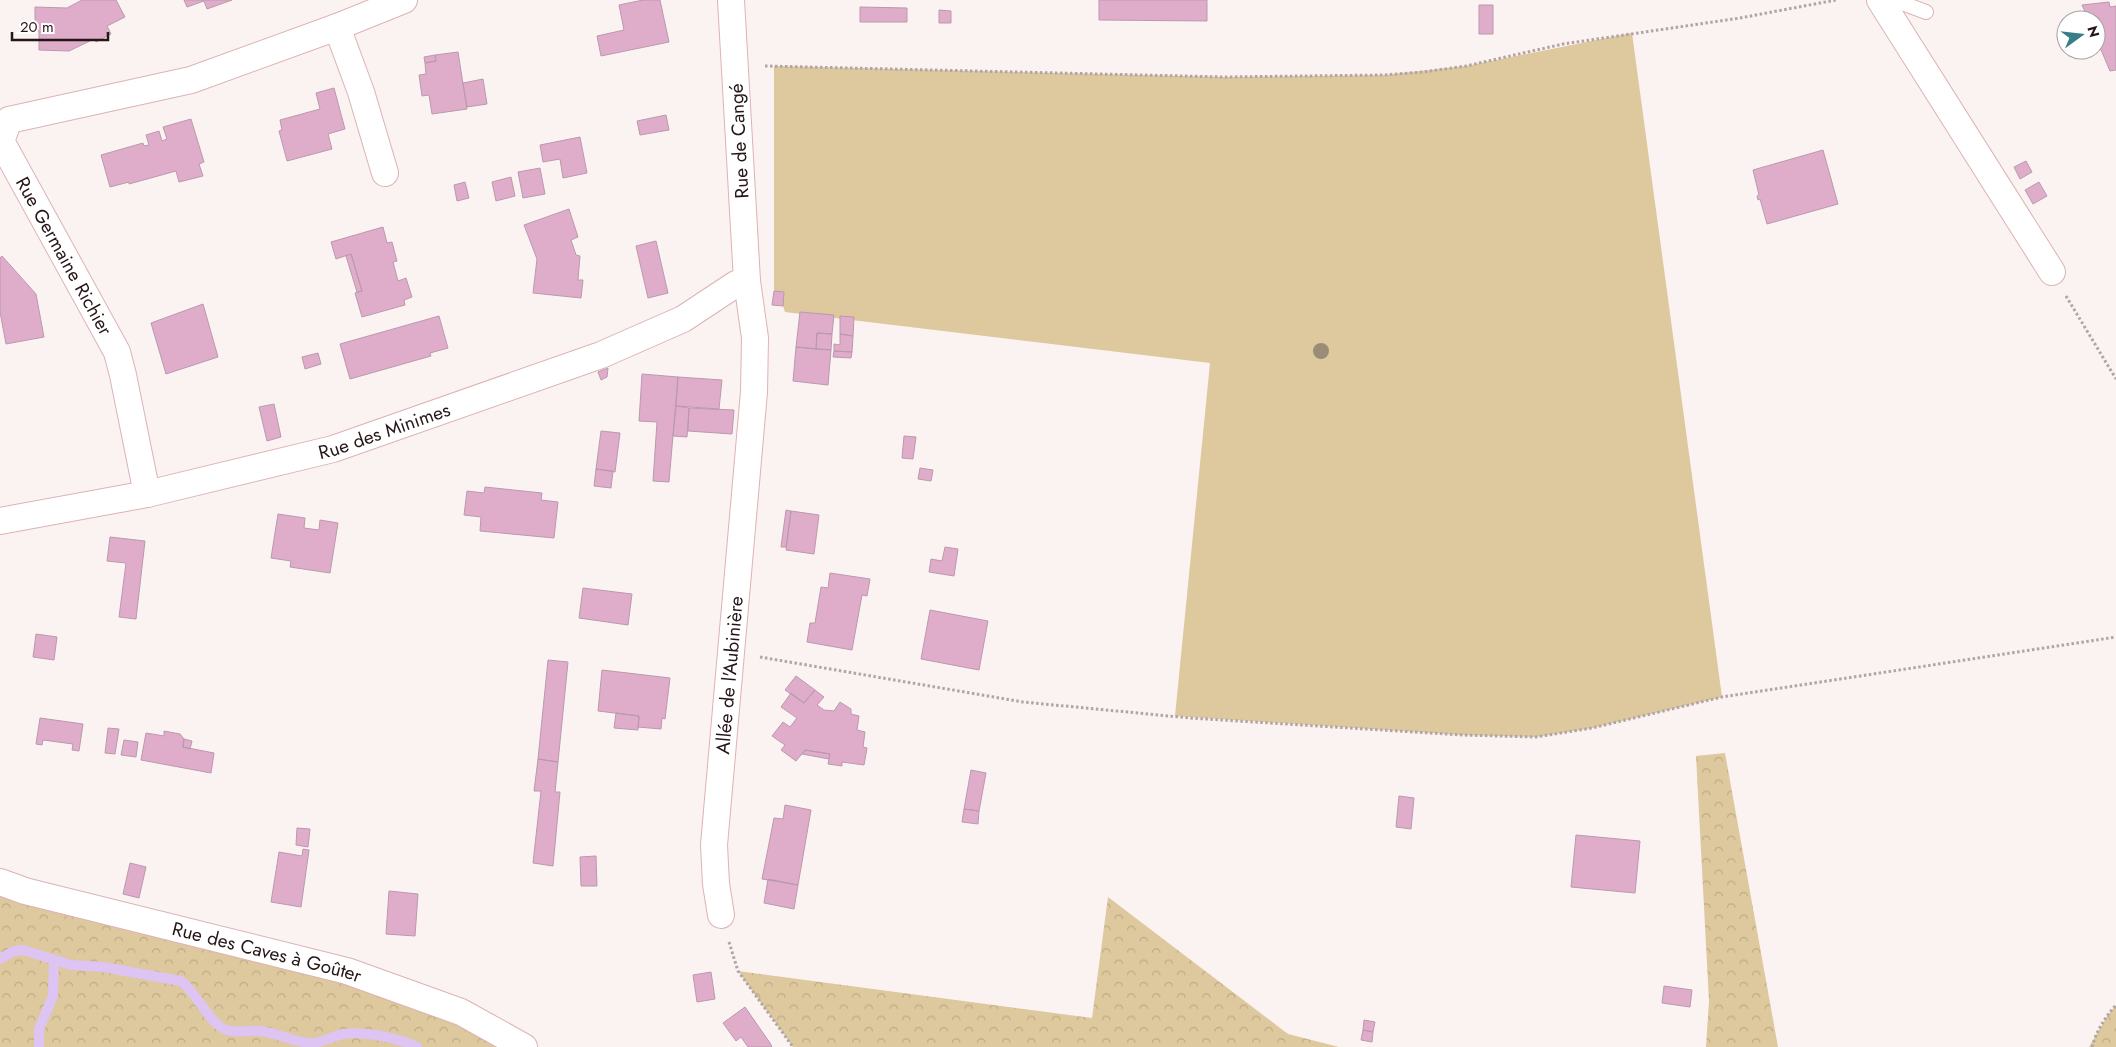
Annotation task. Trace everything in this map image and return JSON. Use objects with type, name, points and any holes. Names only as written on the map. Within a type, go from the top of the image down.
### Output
[{"type":"street","name":"Rue Germaine Richier","points":[[147,494],[117,352],[1,141],[9,120],[191,80],[337,27],[404,0]]},
{"type":"street","name":"Rue de Cangé","points":[[731,0],[747,281]]},
{"type":"street","points":[[1886,1],[2052,272]]},
{"type":"street","points":[[337,27],[361,92],[385,173]]},
{"type":"street","name":"Rue des Minimes","points":[[0,521],[147,494],[333,449],[564,369],[640,339],[683,319],[736,284],[747,281]]},
{"type":"street","name":"Allée de l'Aubinière","points":[[721,915],[716,884],[714,845],[754,392],[755,338],[747,281]]},
{"type":"street","name":"Rue des Caves à Goûter","points":[[0,882],[25,891],[347,971],[461,1012],[524,1047]]},
{"type":"lane","points":[[1886,1],[1902,3],[1926,12]]},
{"type":"path","points":[[734,67],[774,66],[1225,77],[1384,75],[1466,66],[1563,44],[1740,18],[1836,0]]},
{"type":"path","points":[[2052,272],[2116,379]]},
{"type":"path","points":[[732,655],[756,657],[1032,703],[1190,718],[1462,735],[1536,736],[1592,728],[1722,697],[2116,637]]},
{"type":"path","points":[[721,915],[738,971],[794,1047]]},
{"type":"path","points":[[2092,1047],[2103,1022],[2116,1005]]},
{"type":"green space","points":[[1632,33],[1722,697],[1592,728],[1536,737],[1462,735],[1175,716],[1210,363],[785,312],[783,306],[784,292],[774,291],[774,66],[1225,77],[1384,75],[1466,66]]},
{"type":"green space","points":[[1725,753],[1778,1047],[1706,1047],[1709,1001],[1696,756]]},
{"type":"green space","points":[[0,882],[301,958],[524,1047],[0,1047]]},
{"type":"green space","points":[[1108,897],[1288,1034],[1339,1047],[793,1047],[738,971],[1092,1018]]},
{"type":"green space","points":[[2116,1005],[2116,1047],[2089,1047],[2108,1015]]},
{"type":"building","points":[[82,0],[116,0],[125,17],[107,26],[111,34],[96,42],[94,39],[69,51],[39,50],[39,31],[35,31],[35,7],[67,8]]},
{"type":"building","points":[[184,0],[232,0],[207,9],[204,1],[187,7]]},
{"type":"building","points":[[643,0],[660,0],[669,42],[601,56],[597,36],[624,30],[619,5]]},
{"type":"building","points":[[1099,0],[1207,0],[1207,21],[1099,20]]},
{"type":"building","points":[[2109,2],[2110,7],[2116,6],[2116,70],[2110,71],[2105,60],[2106,10],[2084,10],[2082,5]]},
{"type":"building","points":[[1479,5],[1493,5],[1493,34],[1479,34]]},
{"type":"building","points":[[860,7],[907,8],[907,22],[860,22]]},
{"type":"building","points":[[939,10],[951,11],[951,23],[939,23]]},
{"type":"building","points":[[458,52],[467,109],[432,114],[429,95],[422,96],[419,75],[426,74],[425,63],[436,61],[435,55]]},
{"type":"building","points":[[435,55],[436,61],[425,63],[424,57]]},
{"type":"building","points":[[483,79],[487,104],[467,107],[463,83]]},
{"type":"building","points":[[334,88],[345,129],[328,134],[332,149],[287,161],[279,131],[282,130],[280,120],[320,109],[316,93]]},
{"type":"building","points":[[666,115],[669,130],[640,135],[637,121]]},
{"type":"building","points":[[191,119],[204,162],[199,164],[203,176],[179,182],[176,171],[129,184],[129,182],[110,187],[101,155],[143,143],[144,146],[149,145],[146,135],[159,131],[162,141],[167,139],[163,127]]},
{"type":"building","points":[[580,137],[587,173],[563,178],[560,159],[543,162],[540,145]]},
{"type":"building","points":[[1823,150],[1838,204],[1767,224],[1760,199],[1758,200],[1757,196],[1759,195],[1753,170]]},
{"type":"building","points":[[2026,161],[2032,172],[2020,179],[2014,167]]},
{"type":"building","points":[[540,168],[545,194],[523,198],[518,172]]},
{"type":"building","points":[[511,177],[515,196],[496,201],[492,182]]},
{"type":"building","points":[[465,182],[469,198],[457,201],[454,185]]},
{"type":"building","points":[[2039,182],[2047,196],[2033,204],[2025,190]]},
{"type":"building","points":[[569,209],[578,237],[571,240],[576,255],[580,256],[578,280],[583,280],[581,298],[533,293],[537,259],[524,225]]},
{"type":"building","points":[[383,227],[387,243],[392,242],[397,261],[393,262],[398,281],[406,278],[412,297],[404,300],[405,305],[362,317],[355,293],[362,291],[351,254],[336,259],[331,242]]},
{"type":"building","points":[[656,241],[668,293],[648,298],[636,246]]},
{"type":"building","points":[[351,254],[362,291],[357,292],[346,256]]},
{"type":"building","points":[[2,256],[36,294],[44,337],[6,344],[0,312],[0,258]]},
{"type":"building","points":[[774,291],[784,292],[783,306],[772,305]]},
{"type":"building","points":[[203,304],[218,357],[166,374],[151,323]]},
{"type":"building","points":[[800,312],[834,315],[832,334],[817,333],[816,349],[796,347]]},
{"type":"building","points":[[439,316],[448,348],[430,353],[431,356],[350,379],[340,344]]},
{"type":"building","points":[[840,316],[854,317],[853,336],[840,334]]},
{"type":"building","points":[[817,333],[832,334],[831,350],[816,349]]},
{"type":"building","points":[[840,334],[853,336],[852,352],[834,351],[834,344],[840,345]]},
{"type":"building","points":[[796,347],[831,350],[828,385],[793,381]]},
{"type":"building","points":[[834,351],[852,352],[851,358],[833,357]]},
{"type":"building","points":[[318,353],[321,364],[305,369],[302,357]]},
{"type":"building","points":[[608,368],[607,377],[601,380],[598,372]]},
{"type":"building","points":[[642,374],[678,377],[669,482],[653,481],[657,422],[639,421]]},
{"type":"building","points":[[678,377],[722,380],[719,409],[676,406]]},
{"type":"building","points":[[274,404],[281,437],[267,441],[259,407]]},
{"type":"building","points":[[676,406],[689,408],[687,437],[673,436]]},
{"type":"building","points":[[689,408],[734,410],[732,434],[688,431]]},
{"type":"building","points":[[601,431],[620,433],[615,472],[596,469]]},
{"type":"building","points":[[904,436],[916,437],[913,459],[902,458]]},
{"type":"building","points":[[920,468],[933,470],[931,481],[918,479]]},
{"type":"building","points":[[596,469],[613,471],[611,488],[594,486]]},
{"type":"building","points":[[485,487],[542,493],[541,500],[558,502],[554,538],[480,531],[481,517],[464,515],[467,491],[484,493]]},
{"type":"building","points":[[786,510],[791,511],[786,547],[781,547]]},
{"type":"building","points":[[791,511],[819,515],[814,554],[786,550]]},
{"type":"building","points":[[278,514],[305,518],[304,528],[319,530],[320,520],[338,523],[330,573],[290,567],[291,561],[271,558]]},
{"type":"building","points":[[110,537],[145,541],[136,619],[119,617],[126,563],[107,561]]},
{"type":"building","points":[[945,547],[958,549],[954,576],[929,572],[931,559],[942,561]]},
{"type":"building","points":[[830,573],[870,579],[867,596],[862,595],[852,650],[807,642],[810,623],[815,623],[821,587],[828,588]]},
{"type":"building","points":[[583,588],[632,594],[628,625],[579,618]]},
{"type":"building","points":[[930,610],[988,621],[979,670],[921,659]]},
{"type":"building","points":[[36,634],[57,637],[54,660],[33,657]]},
{"type":"building","points":[[548,660],[568,662],[558,762],[538,759]]},
{"type":"building","points":[[602,670],[670,678],[665,719],[662,718],[661,729],[638,727],[639,716],[598,711]]},
{"type":"building","points":[[796,676],[815,690],[804,703],[785,690]]},
{"type":"building","points":[[815,690],[824,697],[817,705],[824,710],[834,711],[840,702],[851,709],[851,714],[859,716],[857,730],[865,732],[863,747],[867,748],[864,765],[842,762],[842,766],[828,764],[830,754],[805,750],[796,761],[781,750],[785,745],[772,736],[783,722],[790,727],[797,718],[781,707],[791,693],[804,703]]},
{"type":"building","points":[[616,713],[639,716],[638,730],[614,728]]},
{"type":"building","points":[[40,718],[83,724],[79,751],[72,750],[73,744],[43,740],[42,745],[36,744]]},
{"type":"building","points":[[108,728],[119,729],[115,754],[105,753]]},
{"type":"building","points":[[164,731],[180,734],[184,739],[183,747],[214,753],[211,773],[141,760],[146,733],[164,736]]},
{"type":"building","points":[[184,739],[192,741],[190,749],[183,747]]},
{"type":"building","points":[[124,740],[138,742],[136,757],[121,755]]},
{"type":"building","points":[[805,750],[830,754],[829,759],[802,754]]},
{"type":"building","points":[[538,759],[558,762],[555,792],[560,792],[553,866],[533,863],[541,791],[534,791]]},
{"type":"building","points":[[971,770],[986,773],[979,811],[964,809]]},
{"type":"building","points":[[1399,796],[1414,798],[1411,829],[1396,827]]},
{"type":"building","points":[[785,805],[811,810],[798,885],[762,879],[774,818],[783,819]]},
{"type":"building","points":[[964,809],[979,811],[978,824],[962,822]]},
{"type":"building","points":[[297,828],[310,829],[308,847],[296,845]]},
{"type":"building","points":[[1576,835],[1640,841],[1635,893],[1571,887]]},
{"type":"building","points":[[303,849],[309,850],[301,907],[271,902],[279,852],[302,856]]},
{"type":"building","points":[[596,856],[597,886],[581,886],[580,857]]},
{"type":"building","points":[[130,863],[146,867],[139,898],[123,894]]},
{"type":"building","points":[[768,879],[798,885],[794,909],[764,903]]},
{"type":"building","points":[[389,891],[418,894],[415,936],[386,934]]},
{"type":"building","points":[[711,972],[715,999],[697,1002],[693,975]]},
{"type":"building","points":[[1664,986],[1692,990],[1690,1007],[1662,1003]]},
{"type":"building","points":[[745,1007],[772,1047],[748,1047],[741,1037],[736,1041],[723,1023]]},
{"type":"building","points":[[1364,1020],[1375,1022],[1373,1032],[1363,1030]]},
{"type":"building","points":[[1363,1030],[1373,1032],[1372,1042],[1361,1040]]},
{"type":"waterway","points":[[0,959],[14,951],[23,950],[71,965],[103,967],[181,981],[218,1025],[224,1029],[237,1032],[265,1032],[310,1043],[343,1034],[371,1034],[391,1038],[417,1047]]},
{"type":"waterway","points":[[39,1047],[39,1029],[53,996],[54,960]]}]
